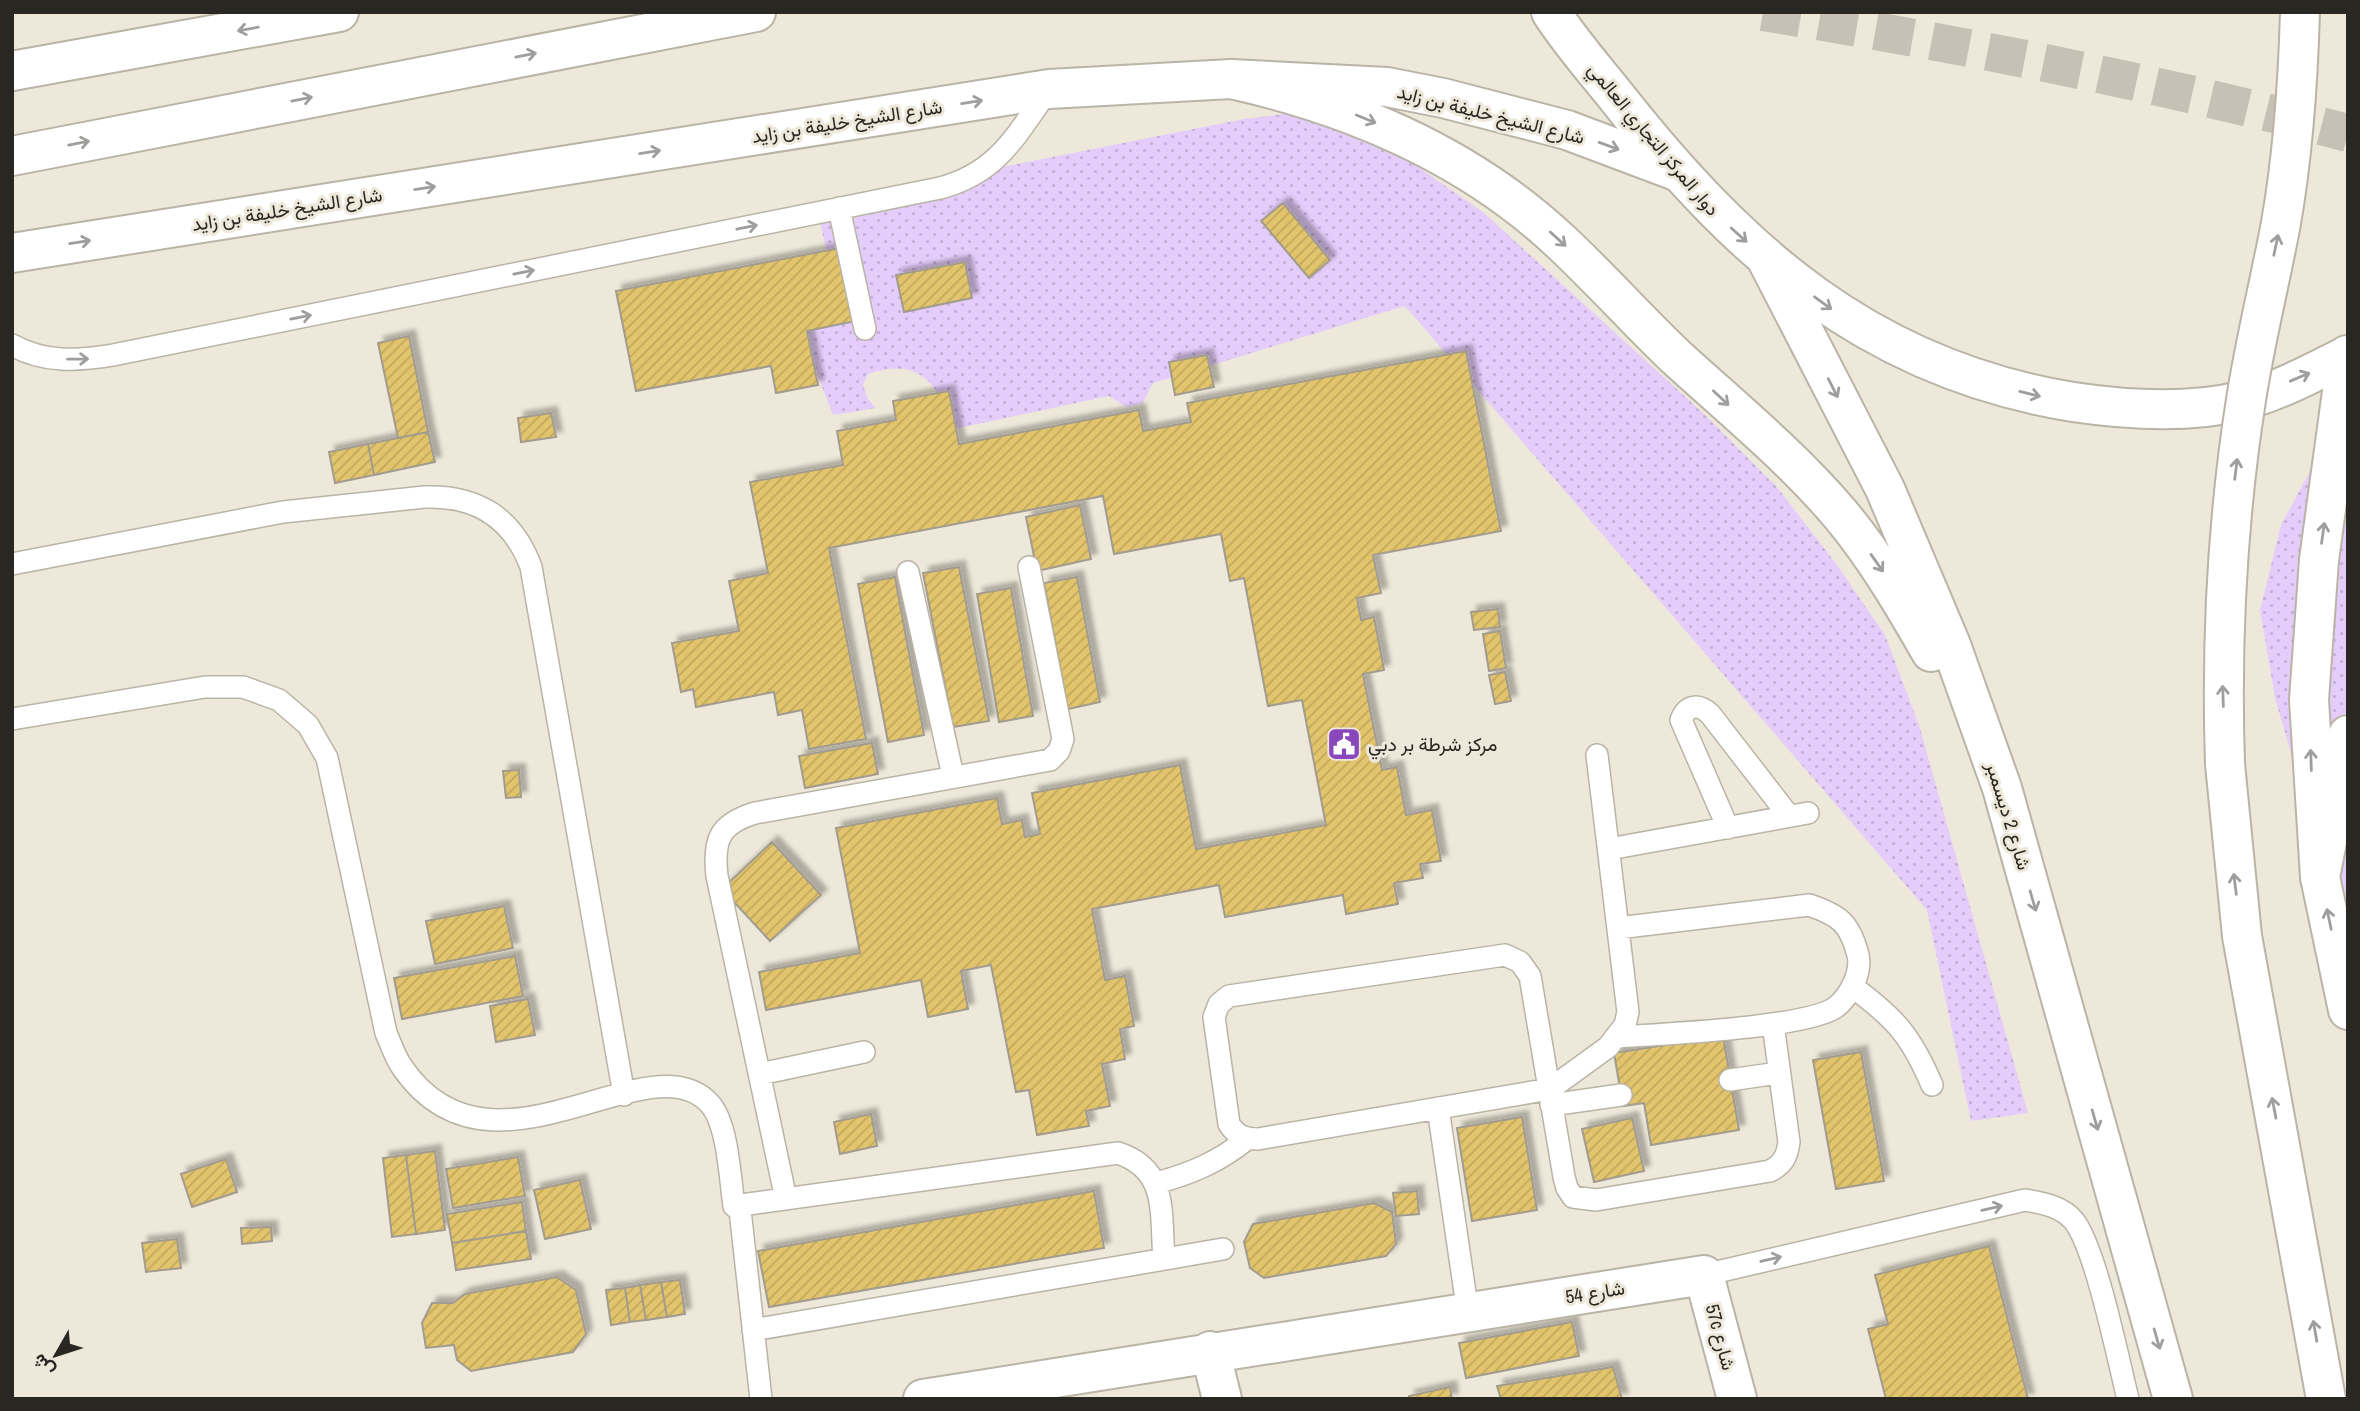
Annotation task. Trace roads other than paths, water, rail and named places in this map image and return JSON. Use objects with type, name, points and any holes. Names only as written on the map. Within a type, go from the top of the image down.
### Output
[{"type":"main road","points":[[12,71],[339,12]]},
{"type":"main road","points":[[12,156],[756,12]]},
{"type":"main road","name":"دوار المركز التجاري العالمي","points":[[1550,12],[1676,171],[1720,218],[1769,262],[1829,307],[1903,351],[1968,377],[2046,397],[2104,407],[2173,409],[2242,401],[2347,355]]},
{"type":"main road","points":[[2300,12],[2299,60],[2283,210],[2246,397],[2230,519],[2222,683],[2225,764],[2242,936],[2326,1399]]},
{"type":"main road","points":[[1231,79],[1333,106],[1429,148],[1518,206],[1559,239],[1632,315],[1804,474],[1841,515],[1907,610],[2002,788]]},
{"type":"main road","name":"شارع الشيخ خليفة بن زايد","points":[[12,253],[1049,89],[1231,79],[1387,87],[1443,98],[1567,130],[1676,171]]},
{"type":"main road","name":"شارع 2 ديسمبر","points":[[1769,262],[1885,489],[1951,645],[2002,788],[2174,1399]]},
{"type":"main road","points":[[2347,355],[2312,630],[2312,771],[2320,877],[2348,1010]]},
{"type":"main road","points":[[2320,877],[2348,735]]},
{"type":"main road","name":"شارع 54","points":[[923,1399],[1210,1351],[1704,1275]]},
{"type":"main road","name":"57c شارع","points":[[1704,1275],[1737,1399]]},
{"type":"main road","points":[[1210,1351],[1222,1399]]},
{"type":"lane","points":[[12,345],[25,352],[54,359],[93,359],[950,185],[980,173],[1011,143],[1049,89]]},
{"type":"lane","points":[[839,208],[865,329]]},
{"type":"lane","points":[[12,564],[283,512],[425,497],[448,496],[471,501],[500,519],[523,545],[531,567],[624,1095]]},
{"type":"lane","points":[[786,1199],[717,876],[714,854],[720,834],[736,819],[755,813],[1050,760],[1059,751],[1063,739],[1029,568]]},
{"type":"lane","points":[[908,572],[953,776]]},
{"type":"lane","points":[[12,719],[205,687],[243,687],[279,700],[308,725],[327,758],[386,1033],[401,1067],[426,1094],[458,1113],[494,1121],[531,1118],[671,1085],[692,1090],[709,1103],[720,1121],[734,1206],[740,1210],[761,1399]]},
{"type":"lane","points":[[1609,849],[1728,828],[1798,815],[1710,714],[1703,707],[1693,706],[1685,712],[1681,720],[1728,828]]},
{"type":"lane","points":[[1551,1097],[1618,1037],[1628,1013],[1597,755]]},
{"type":"lane","points":[[1618,928],[1809,905],[1834,914],[1852,934],[1859,960],[1853,987],[1835,1007],[1810,1017],[1773,1024],[1618,1037]]},
{"type":"lane","points":[[1247,1139],[1236,1134],[1229,1124],[1214,1017],[1219,1004],[1229,996],[1505,954],[1520,962],[1530,976],[1567,1188],[1573,1197],[1596,1200],[1770,1171],[1781,1165],[1788,1155],[1789,1142],[1773,1024]]},
{"type":"lane","points":[[1853,987],[1888,1012],[1915,1046],[1932,1086]]},
{"type":"lane","points":[[760,1074],[864,1052]]},
{"type":"lane","points":[[1730,1080],[1778,1073]]},
{"type":"lane","points":[[1156,1183],[1187,1174],[1216,1161],[1247,1139],[1438,1108],[1551,1097],[1621,1095]]},
{"type":"lane","points":[[1438,1108],[1468,1312]]},
{"type":"lane","points":[[734,1206],[1118,1153],[1134,1158],[1148,1168],[1156,1183],[1164,1258]]},
{"type":"lane","name":"شارع 54","points":[[1704,1275],[2025,1200],[2051,1205],[2073,1220],[2087,1243],[2128,1399]]},
{"type":"lane","points":[[753,1330],[1223,1249]]},
{"type":"tunnel","points":[[1763,12],[2057,65],[2348,133]]},
{"type":"place","name":"مركز شرطة بر دبي","points":[[1344,744]]}]
